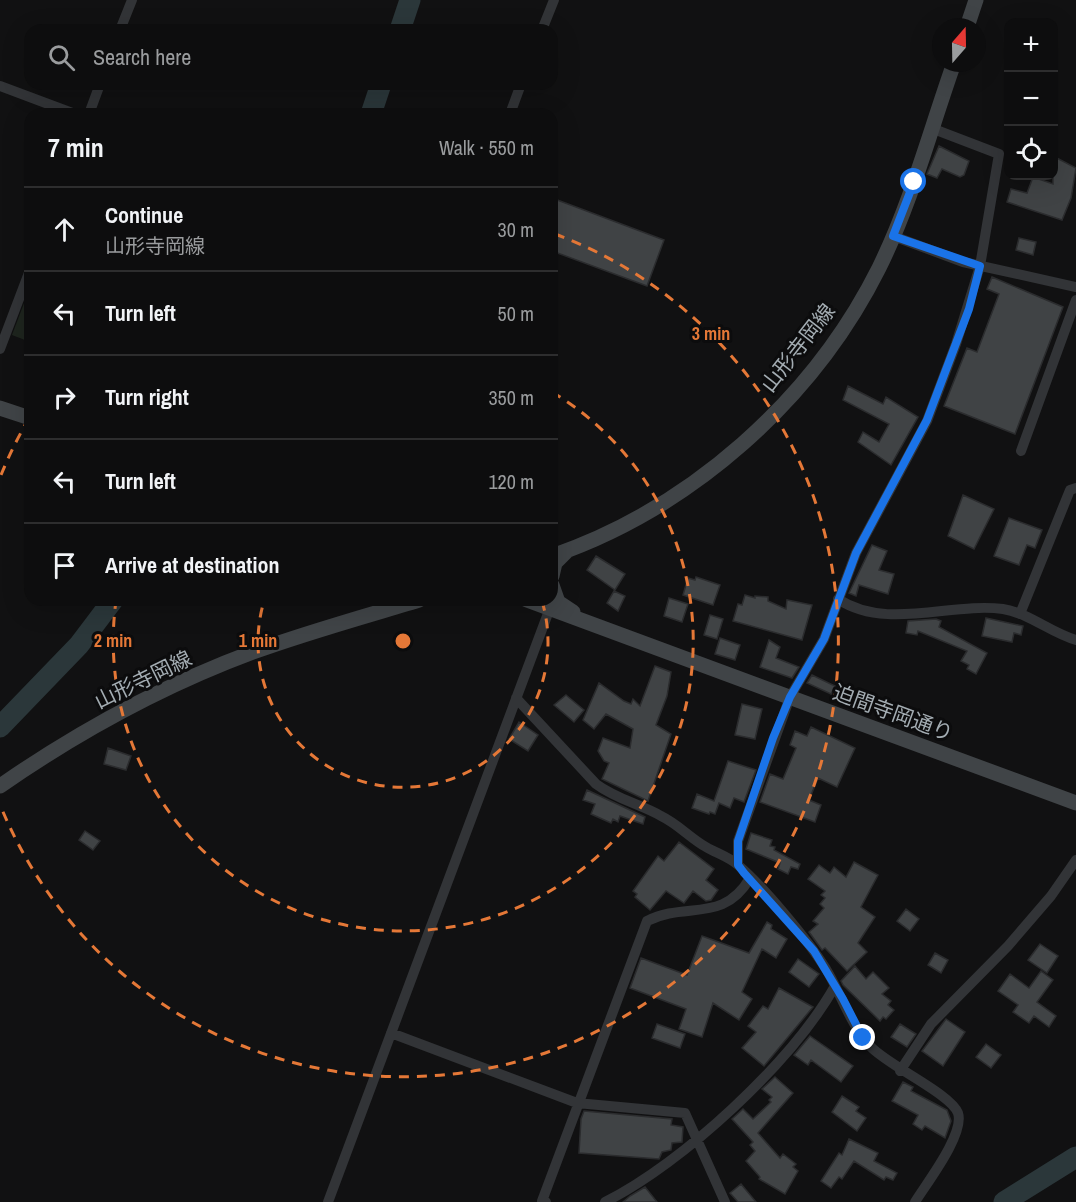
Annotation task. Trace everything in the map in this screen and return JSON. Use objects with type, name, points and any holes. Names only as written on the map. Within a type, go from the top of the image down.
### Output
[{"type":"main road","points":[[969,18],[976,0]]},
{"type":"main road","name":"山形寺岡線","points":[[558,554],[618,529],[665,502],[748,439],[821,359],[857,306],[893,236],[951,72]]},
{"type":"main road","points":[[0,408],[24,416]]},
{"type":"main road","points":[[558,560],[568,550]]},
{"type":"main road","points":[[558,602],[586,621]]},
{"type":"main road","points":[[374,614],[380,606]]},
{"type":"main road","name":"山形寺岡線","points":[[0,786],[32,764],[151,697],[251,653],[399,606]]},
{"type":"main road","name":"迫間寺岡通り","points":[[544,606],[1076,803]]},
{"type":"street","points":[[122,24],[132,0]]},
{"type":"street","points":[[544,24],[554,0]]},
{"type":"street","points":[[0,86],[59,108]]},
{"type":"street","points":[[91,108],[98,90]]},
{"type":"street","points":[[512,108],[519,90]]},
{"type":"street","points":[[738,865],[738,841],[790,697],[824,639],[856,553],[927,420],[966,318],[980,266],[999,153],[931,128]]},
{"type":"street","points":[[893,236],[980,266],[994,267],[1076,287]]},
{"type":"street","points":[[0,349],[24,286]]},
{"type":"street","points":[[1021,451],[1076,300]]},
{"type":"street","points":[[1020,614],[1070,490],[1076,488]]},
{"type":"street","points":[[838,599],[858,609],[887,612],[921,613],[975,607],[1005,609],[1076,640]]},
{"type":"street","points":[[328,1202],[550,608]]},
{"type":"street","points":[[516,698],[596,784],[612,795],[660,815],[703,846],[738,865],[814,951],[863,1038],[900,1071],[932,1089],[958,1114],[957,1127],[947,1151],[915,1202]]},
{"type":"street","points":[[900,1071],[931,1024],[1008,946],[1051,896],[1076,860]]},
{"type":"street","points":[[546,1202],[542,1201],[577,1103],[647,921],[666,915],[724,905],[736,896],[750,878]]},
{"type":"street","points":[[605,1202],[698,1138],[761,1080],[793,1046],[822,1009],[835,986]]},
{"type":"street","points":[[391,1033],[577,1103],[684,1113],[698,1138],[725,1202]]},
{"type":"shaded area","points":[[24,303],[24,340],[12,335]]},
{"type":"building","points":[[939,146],[969,161],[964,175],[960,177],[942,169],[937,178],[927,174]]},
{"type":"building","points":[[1058,159],[1076,168],[1071,198],[1062,220],[1007,202],[1011,189],[1027,193],[1032,180],[1042,180],[1053,184],[1053,180],[1058,180]]},
{"type":"building","points":[[558,200],[664,240],[647,286],[558,253]]},
{"type":"building","points":[[1019,238],[1036,242],[1033,255],[1016,250]]},
{"type":"building","points":[[992,277],[1063,307],[1015,434],[944,406],[967,348],[977,352],[999,294],[987,289]]},
{"type":"building","points":[[848,386],[883,404],[886,397],[918,417],[891,465],[858,442],[863,432],[879,442],[889,424],[843,400]]},
{"type":"building","points":[[963,495],[994,509],[974,549],[948,536]]},
{"type":"building","points":[[1009,518],[1042,530],[1035,548],[1027,545],[1019,565],[994,556]]},
{"type":"building","points":[[872,545],[887,551],[879,570],[894,574],[888,594],[859,585],[856,596],[849,593]]},
{"type":"building","points":[[596,556],[625,574],[615,590],[587,570]]},
{"type":"building","points":[[696,577],[720,585],[713,605],[683,595],[688,578],[695,580]]},
{"type":"building","points":[[614,591],[625,596],[618,611],[607,603]]},
{"type":"building","points":[[745,595],[755,598],[755,596],[768,597],[768,601],[786,609],[787,600],[812,605],[802,640],[733,621],[738,604],[742,605]]},
{"type":"building","points":[[669,598],[688,604],[682,622],[664,616]]},
{"type":"building","points":[[710,615],[723,619],[717,639],[704,635]]},
{"type":"building","points":[[986,618],[1023,626],[1021,635],[1014,633],[1012,642],[982,636]]},
{"type":"building","points":[[936,619],[941,621],[939,627],[987,653],[976,674],[967,669],[969,665],[961,661],[967,651],[918,631],[917,635],[906,633],[908,621]]},
{"type":"building","points":[[720,638],[740,645],[735,660],[715,654]]},
{"type":"building","points":[[769,640],[780,647],[776,658],[799,667],[792,678],[760,667]]},
{"type":"building","points":[[655,666],[671,672],[667,696],[656,725],[671,734],[648,801],[602,779],[609,763],[604,761],[598,751],[603,738],[630,748],[633,729],[606,714],[594,729],[583,720],[599,683],[624,701],[631,704],[633,699],[640,706]]},
{"type":"building","points":[[812,675],[835,686],[831,694],[807,683]]},
{"type":"building","points":[[566,695],[584,710],[574,722],[554,705]]},
{"type":"building","points":[[742,704],[762,709],[755,739],[735,735]]},
{"type":"building","points":[[519,722],[538,735],[528,751],[509,739]]},
{"type":"building","points":[[811,727],[855,748],[837,787],[818,778],[809,800],[821,805],[815,822],[760,802],[770,774],[783,779],[796,748],[790,745],[795,731],[807,736]]},
{"type":"building","points":[[108,748],[131,756],[126,770],[104,764]]},
{"type":"building","points":[[728,761],[756,770],[744,802],[734,798],[730,808],[719,803],[715,814],[692,808],[697,794],[714,801]]},
{"type":"building","points":[[587,790],[645,817],[643,824],[620,816],[618,822],[613,819],[611,823],[591,814],[595,804],[583,800]]},
{"type":"building","points":[[85,831],[100,841],[93,850],[79,840]]},
{"type":"building","points":[[751,833],[772,840],[770,846],[800,864],[798,869],[791,867],[788,874],[778,869],[780,863],[746,849]]},
{"type":"building","points":[[679,842],[714,869],[706,880],[718,890],[711,900],[706,901],[693,891],[684,903],[666,891],[650,910],[635,897],[637,894],[633,891],[658,856],[664,861]]},
{"type":"building","points":[[854,862],[878,875],[861,907],[875,917],[858,943],[867,952],[847,971],[825,948],[822,950],[809,932],[818,924],[813,921],[824,908],[820,904],[825,898],[821,895],[825,891],[808,879],[819,865],[830,873],[834,867],[846,877]]},
{"type":"building","points":[[906,909],[919,919],[910,931],[897,921]]},
{"type":"building","points":[[767,922],[772,925],[771,929],[787,939],[776,958],[762,949],[742,992],[752,999],[739,1020],[713,1003],[702,1037],[679,1029],[686,1009],[630,988],[641,958],[687,975],[702,936],[749,953]]},
{"type":"building","points":[[1040,944],[1058,956],[1047,973],[1028,960]]},
{"type":"building","points":[[935,953],[948,960],[941,973],[928,965]]},
{"type":"building","points":[[798,959],[819,974],[809,987],[789,972]]},
{"type":"building","points":[[855,966],[866,979],[873,972],[889,988],[882,994],[891,1001],[888,1005],[894,1010],[886,1019],[883,1017],[880,1021],[843,985],[841,981]]},
{"type":"building","points":[[1041,971],[1053,980],[1037,1002],[1056,1016],[1049,1027],[1034,1016],[1029,1023],[1013,1012],[1018,1005],[998,991],[1010,974],[1029,988]]},
{"type":"building","points":[[779,988],[813,1007],[764,1066],[742,1048],[756,1032],[748,1026],[763,1006],[768,1009]]},
{"type":"building","points":[[946,1019],[965,1032],[943,1066],[922,1051]]},
{"type":"building","points":[[657,1024],[685,1034],[680,1048],[652,1038]]},
{"type":"building","points":[[900,1024],[916,1034],[907,1047],[891,1037]]},
{"type":"building","points":[[810,1036],[853,1066],[841,1082],[811,1060],[808,1065],[794,1055]]},
{"type":"building","points":[[986,1044],[1001,1055],[991,1068],[976,1057]]},
{"type":"building","points":[[775,1077],[793,1093],[758,1133],[780,1158],[783,1154],[796,1164],[793,1167],[798,1171],[785,1194],[759,1179],[760,1177],[746,1161],[755,1151],[750,1145],[753,1142],[732,1119],[743,1109],[753,1119],[771,1102],[769,1100],[772,1097],[762,1089]]},
{"type":"building","points":[[903,1082],[913,1087],[911,1091],[947,1110],[951,1121],[945,1138],[925,1126],[922,1130],[913,1124],[918,1115],[892,1101]]},
{"type":"building","points":[[842,1096],[859,1107],[856,1111],[866,1118],[857,1131],[832,1112]]},
{"type":"building","points":[[584,1111],[672,1119],[671,1125],[683,1127],[682,1142],[672,1143],[671,1150],[662,1152],[659,1159],[579,1153],[581,1119]]},
{"type":"building","points":[[849,1139],[878,1153],[874,1161],[897,1173],[893,1180],[886,1177],[884,1180],[854,1161],[842,1179],[839,1177],[831,1188],[821,1181],[839,1153],[842,1155]]},
{"type":"building","points":[[741,1184],[756,1202],[738,1202],[730,1193]]},
{"type":"building","points":[[645,1187],[657,1202],[623,1202],[630,1196]]},
{"type":"waterway","points":[[402,24],[410,0]]},
{"type":"waterway","points":[[373,108],[379,90]]},
{"type":"waterway","points":[[0,727],[79,645],[108,606]]},
{"type":"waterway","points":[[1004,1202],[1076,1157]]},
{"type":"route","points":[[863,1038],[814,951],[744,873],[738,865],[737,855],[738,841],[773,738],[790,697],[824,639],[856,553],[927,420],[969,309],[980,266],[893,236],[914,182]]}]
